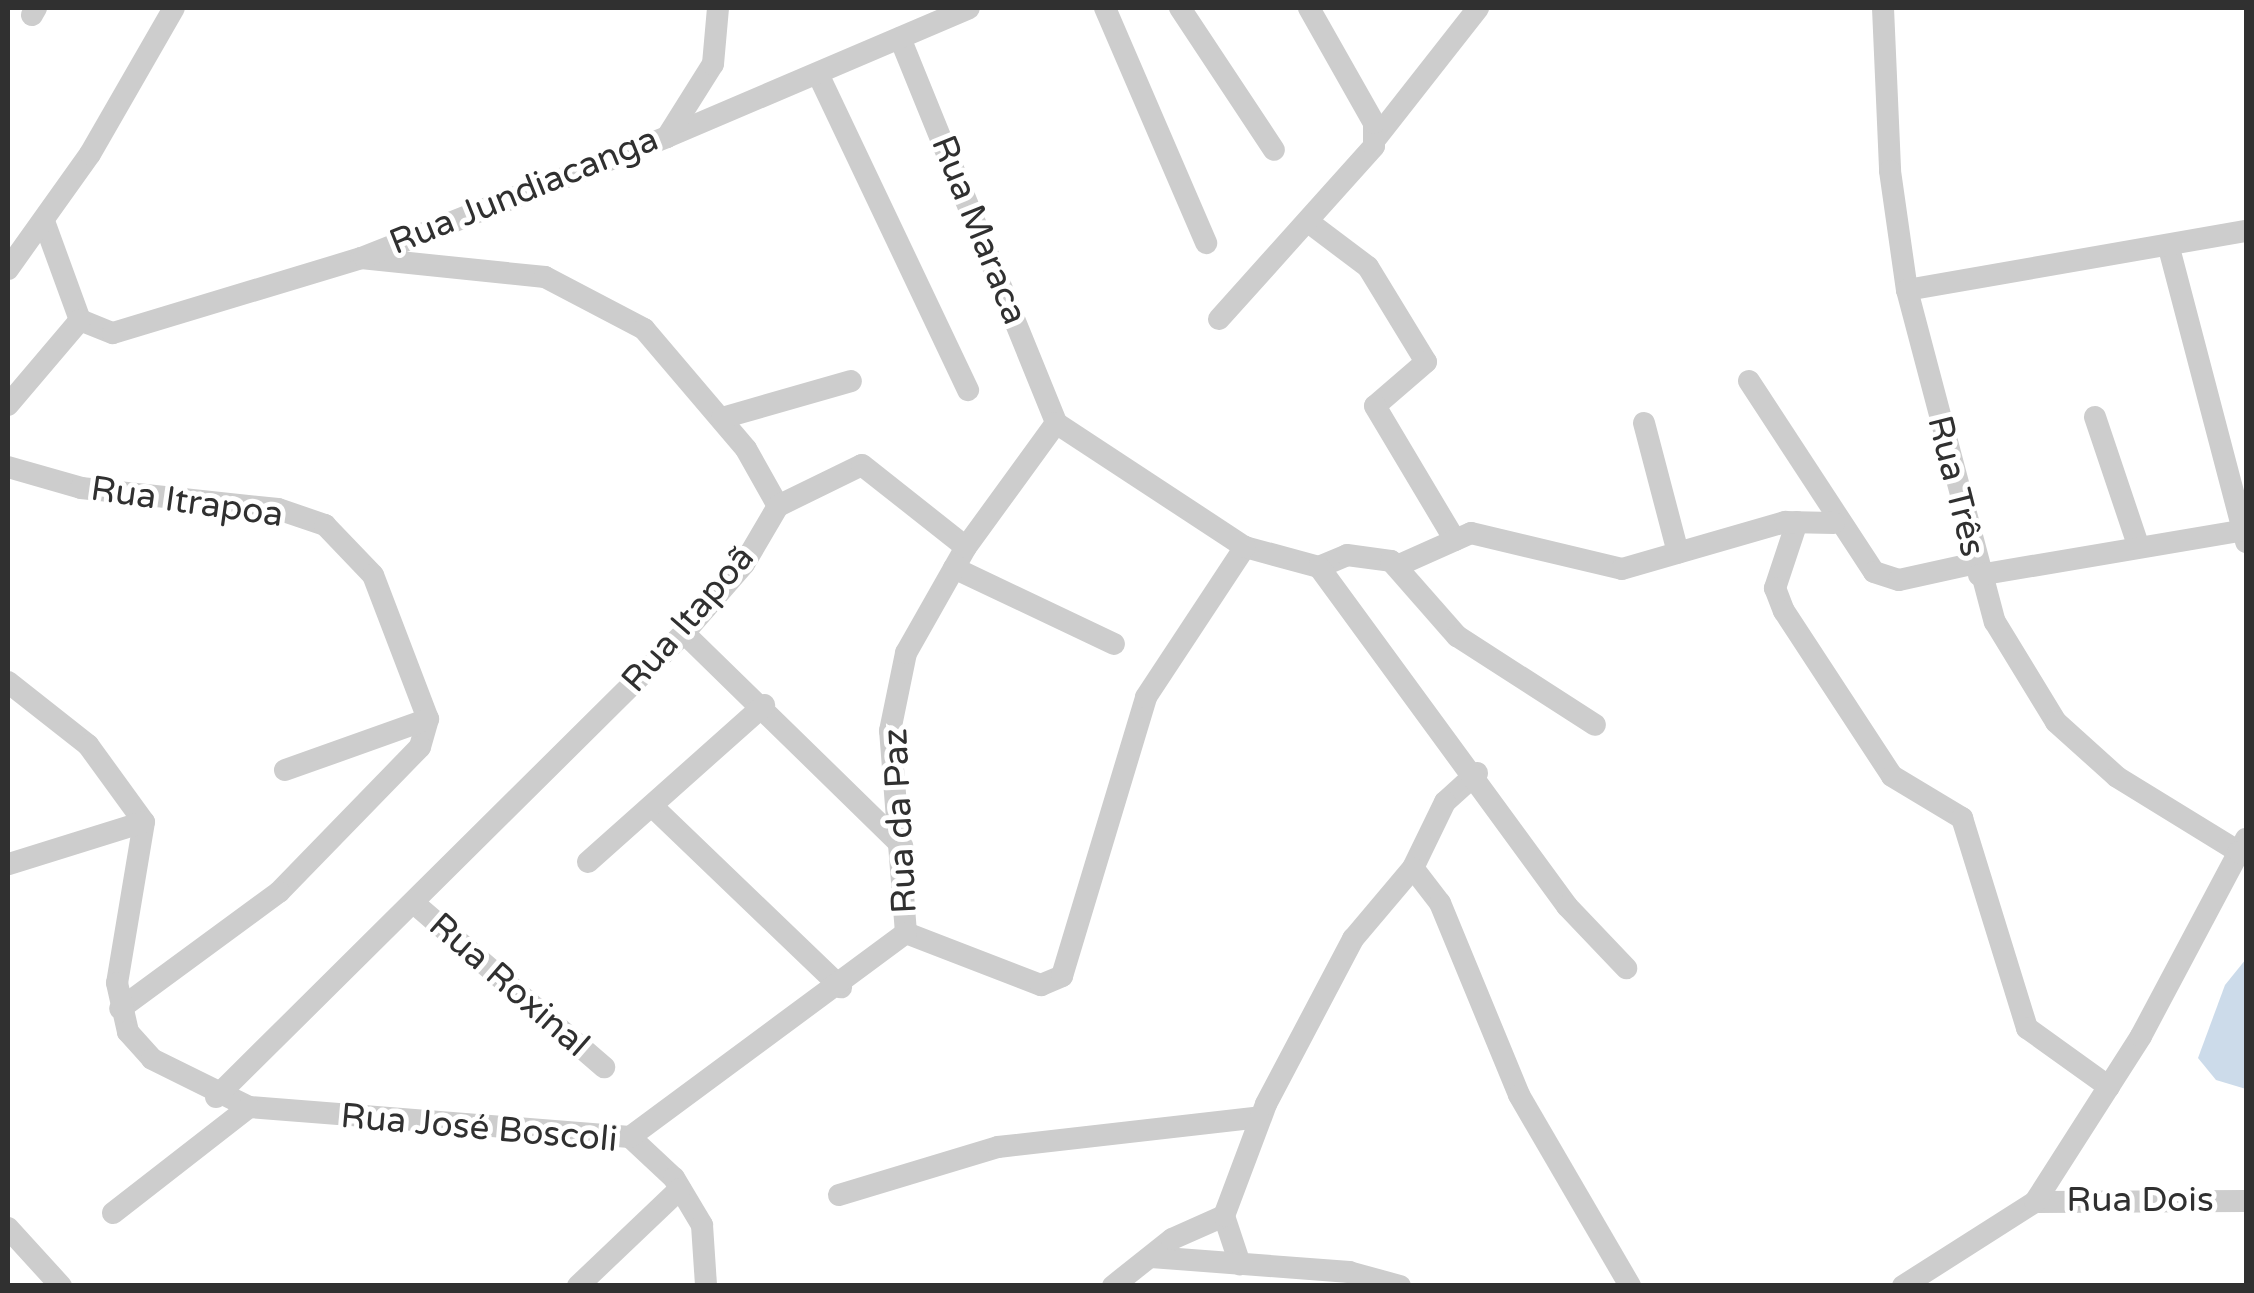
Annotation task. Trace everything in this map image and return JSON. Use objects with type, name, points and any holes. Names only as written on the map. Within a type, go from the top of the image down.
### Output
[{"type":"street","points":[[8,269],[45,224],[174,8]]},
{"type":"street","name":"Rua Jundiacanga","points":[[360,258],[667,137],[714,64],[718,8]]},
{"type":"street","points":[[667,137],[969,8]]},
{"type":"street","points":[[1105,8],[1206,244]]},
{"type":"street","points":[[1180,8],[1274,150]]},
{"type":"street","points":[[1309,8],[1376,136]]},
{"type":"street","points":[[1219,319],[1311,224],[1478,8]]},
{"type":"street","name":"Rua Três","points":[[1884,8],[1890,171],[1907,290],[1977,569],[2029,686],[2056,722],[2118,778],[2244,849]]},
{"type":"street","name":"Rua Maraca","points":[[900,38],[1056,423]]},
{"type":"street","points":[[818,74],[968,390]]},
{"type":"street","points":[[45,224],[80,320]]},
{"type":"street","points":[[1311,224],[1368,267],[1426,362],[1375,406],[1454,540]]},
{"type":"street","points":[[1907,290],[2169,248],[2246,231]]},
{"type":"street","points":[[1749,381],[1834,523],[1874,572],[1899,580],[2138,546],[2243,536],[2169,248]]},
{"type":"street","points":[[80,320],[139,332],[360,258],[545,277],[594,298],[644,329],[722,418],[778,506],[862,466],[966,547]]},
{"type":"street","points":[[8,405],[80,320]]},
{"type":"street","points":[[722,418],[851,381]]},
{"type":"street","points":[[2095,416],[2138,546]]},
{"type":"street","points":[[1056,423],[1245,547],[1320,567],[1477,774],[1567,906],[1626,968]]},
{"type":"street","name":"Rua da Paz","points":[[906,933],[890,730],[911,643],[966,547],[1056,423]]},
{"type":"street","points":[[1644,423],[1678,553]]},
{"type":"street","name":"Rua Itrapoa","points":[[8,467],[81,488],[278,509],[325,525],[373,575],[428,719]]},
{"type":"street","name":"Rua Itapoã","points":[[216,1097],[415,904],[684,633],[744,564],[778,506]]},
{"type":"street","points":[[1320,567],[1347,555],[1397,566],[1454,540],[1499,533],[1593,569],[1678,553],[1797,522],[1834,523]]},
{"type":"street","points":[[1797,522],[1775,588],[1784,611],[1892,776],[1962,818],[2027,1028],[2109,1086]]},
{"type":"street","points":[[630,1137],[841,986],[906,933],[1040,985],[1062,976],[1146,697],[1245,547]]},
{"type":"street","points":[[1397,566],[1457,636],[1595,724]]},
{"type":"street","points":[[954,568],[1114,644]]},
{"type":"street","points":[[684,633],[764,705],[902,846]]},
{"type":"street","points":[[8,682],[88,745],[144,822],[120,1009],[152,1060],[216,1097]]},
{"type":"street","points":[[588,862],[764,705]]},
{"type":"street","points":[[286,770],[428,719]]},
{"type":"street","points":[[120,1009],[278,892],[420,747],[428,719]]},
{"type":"street","points":[[1240,1264],[1224,1216],[1260,1117],[1353,938],[1412,868],[1445,802],[1477,774]]},
{"type":"street","points":[[652,806],[841,986]]},
{"type":"street","points":[[10,864],[144,822]]},
{"type":"street","points":[[1903,1286],[2034,1202],[2109,1086],[2244,849]]},
{"type":"street","points":[[1412,868],[1440,903],[1518,1095],[1630,1286]]},
{"type":"street","name":"Rua Roxinal","points":[[415,904],[604,1067]]},
{"type":"street","name":"Rua José Boscoli","points":[[216,1097],[249,1108],[630,1137],[680,1188],[702,1225],[706,1286]]},
{"type":"street","points":[[113,1213],[249,1108]]},
{"type":"street","points":[[840,1196],[998,1147],[1260,1117]]},
{"type":"street","points":[[578,1286],[680,1188]]},
{"type":"street","name":"Rua Dois","points":[[2034,1202],[2246,1201]]},
{"type":"street","points":[[1113,1286],[1151,1258],[1224,1216]]},
{"type":"street","points":[[8,1228],[61,1286]]},
{"type":"street","points":[[1151,1258],[1348,1272],[1400,1286]]},
{"type":"water","points":[[2246,959],[2246,1089],[2216,1080],[2198,1058],[2225,985]]}]
